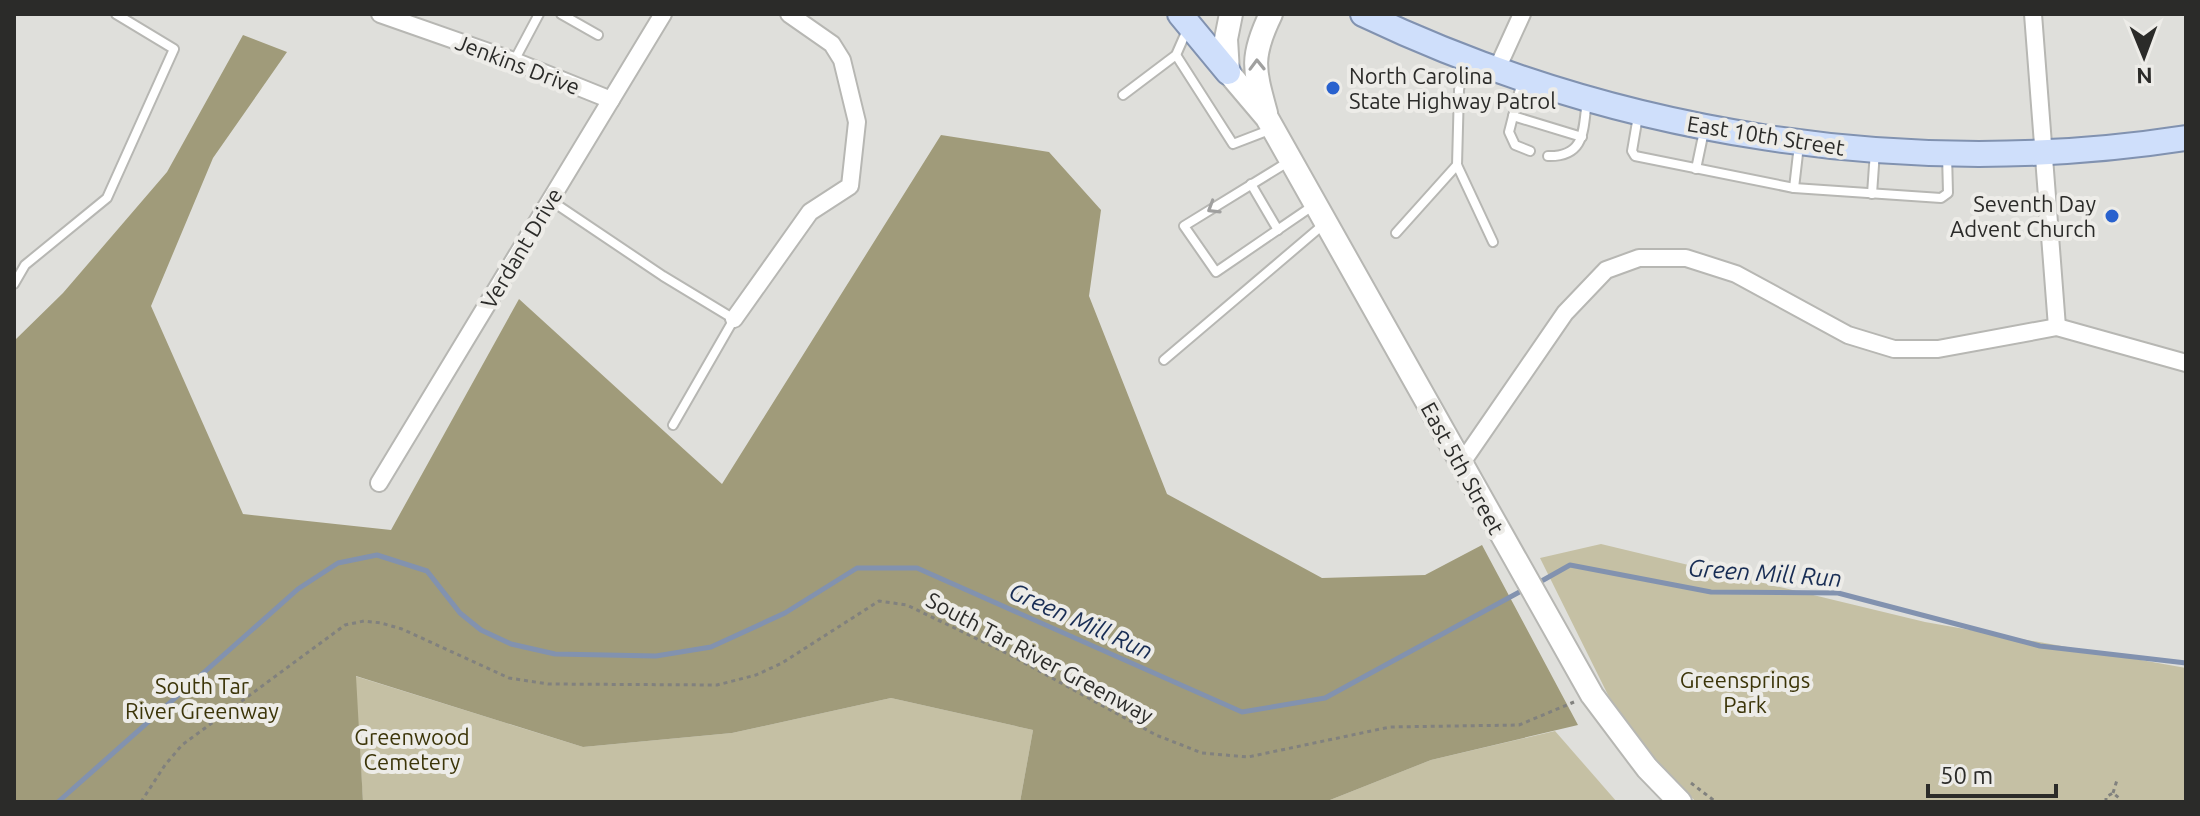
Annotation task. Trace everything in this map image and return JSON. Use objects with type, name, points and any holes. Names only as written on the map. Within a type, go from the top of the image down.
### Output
[{"type":"main road","points":[[1228,72],[1226,39],[1231,14]]},
{"type":"main road","name":"East 5th Street","points":[[1270,124],[1255,70],[1258,42],[1271,14]]},
{"type":"main road","name":"East 10th Street","points":[[1363,14],[1465,57],[1587,99],[1705,127],[1799,143],[1947,154],[2043,153],[2186,138]]},
{"type":"main road","points":[[1184,20],[1228,72]]},
{"type":"main road","name":"East 5th Street","points":[[1228,72],[1270,124],[1521,573],[1609,720],[1647,768],[1680,802]]},
{"type":"street","name":"Jenkins Drive","points":[[380,14],[514,61],[611,100]]},
{"type":"street","name":"Verdant Drive","points":[[379,483],[663,14]]},
{"type":"street","points":[[734,319],[810,212],[850,186],[857,122],[842,60],[832,44],[789,14]]},
{"type":"street","points":[[1497,69],[1522,14]]},
{"type":"street","points":[[2033,14],[2057,327]]},
{"type":"street","points":[[1461,464],[1565,313],[1606,270],[1639,258],[1686,258],[1736,274],[1848,335],[1894,349],[1938,349],[2057,327],[2186,363]]},
{"type":"lane","points":[[14,284],[25,265],[107,198],[174,49],[128,17],[116,14]]},
{"type":"lane","points":[[514,61],[539,14]]},
{"type":"lane","points":[[561,14],[598,35]]},
{"type":"lane","points":[[1123,95],[1176,55],[1184,20]]},
{"type":"lane","points":[[1176,55],[1233,144],[1270,124]]},
{"type":"lane","points":[[1465,57],[1459,90],[1457,165],[1493,242]]},
{"type":"lane","points":[[1522,78],[1510,137],[1515,145],[1530,151]]},
{"type":"lane","points":[[1548,156],[1572,152],[1582,137],[1587,99]]},
{"type":"lane","points":[[1638,112],[1632,151],[1635,156],[1794,188],[1941,198],[1948,193],[1947,154]]},
{"type":"lane","points":[[1513,116],[1582,137]]},
{"type":"lane","points":[[1696,169],[1705,127]]},
{"type":"lane","points":[[1794,188],[1799,143]]},
{"type":"lane","points":[[1872,194],[1875,150]]},
{"type":"lane","points":[[1290,160],[1184,226],[1216,272],[1278,230],[1320,214]]},
{"type":"lane","points":[[1396,233],[1457,165]]},
{"type":"lane","points":[[1251,184],[1278,230]]},
{"type":"lane","points":[[550,200],[663,276],[734,319],[673,425]]},
{"type":"lane","points":[[1164,360],[1320,214]]},
{"type":"path","name":"South Tar River Greenway","points":[[141,802],[182,745],[345,625],[364,621],[402,629],[509,678],[548,684],[717,685],[756,675],[782,663],[879,601],[907,605],[1010,655],[1156,735],[1202,753],[1248,757],[1390,727],[1519,725],[1577,701]]},
{"type":"path","points":[[1683,778],[1716,802]]},
{"type":"path","points":[[2106,802],[2117,780]]},
{"type":"path","points":[[2113,793],[2119,802]]},
{"type":"green space","points":[[243,35],[287,52],[213,158],[151,306],[243,514],[391,530],[519,299],[722,484],[941,135],[1049,152],[1101,210],[1089,296],[1167,494],[1322,578],[1425,575],[1482,545],[1578,725],[1431,760],[1325,802],[1020,802],[1033,730],[891,698],[732,733],[583,747],[356,676],[363,802],[14,802],[14,341],[63,293],[167,172]]},
{"type":"green space","name":"Greensprings Park","points":[[1601,544],[1925,622],[2186,668],[2186,802],[1696,802],[1635,737],[1608,695],[1540,558]]},
{"type":"green space","name":"Greenwood Cemetery","points":[[355,676],[583,747],[732,733],[891,698],[1033,730],[1020,802],[363,802]]},
{"type":"green space","points":[[1555,731],[1617,802],[1325,802],[1431,760]]},
{"type":"waterway","name":"Green Mill Run","points":[[58,802],[298,589],[338,563],[377,555],[427,571],[460,613],[481,630],[511,644],[555,654],[656,656],[711,647],[785,613],[857,568],[917,568],[1242,712],[1325,698],[1525,589]]},
{"type":"waterway","name":"Green Mill Run","points":[[1538,583],[1570,565],[1711,592],[1838,593],[2040,646],[2186,663]]},
{"type":"place","name":"North Carolina State Highway Patrol","points":[[1333,88]]},
{"type":"place","name":"Seventh Day Advent Church","points":[[2112,216]]}]
